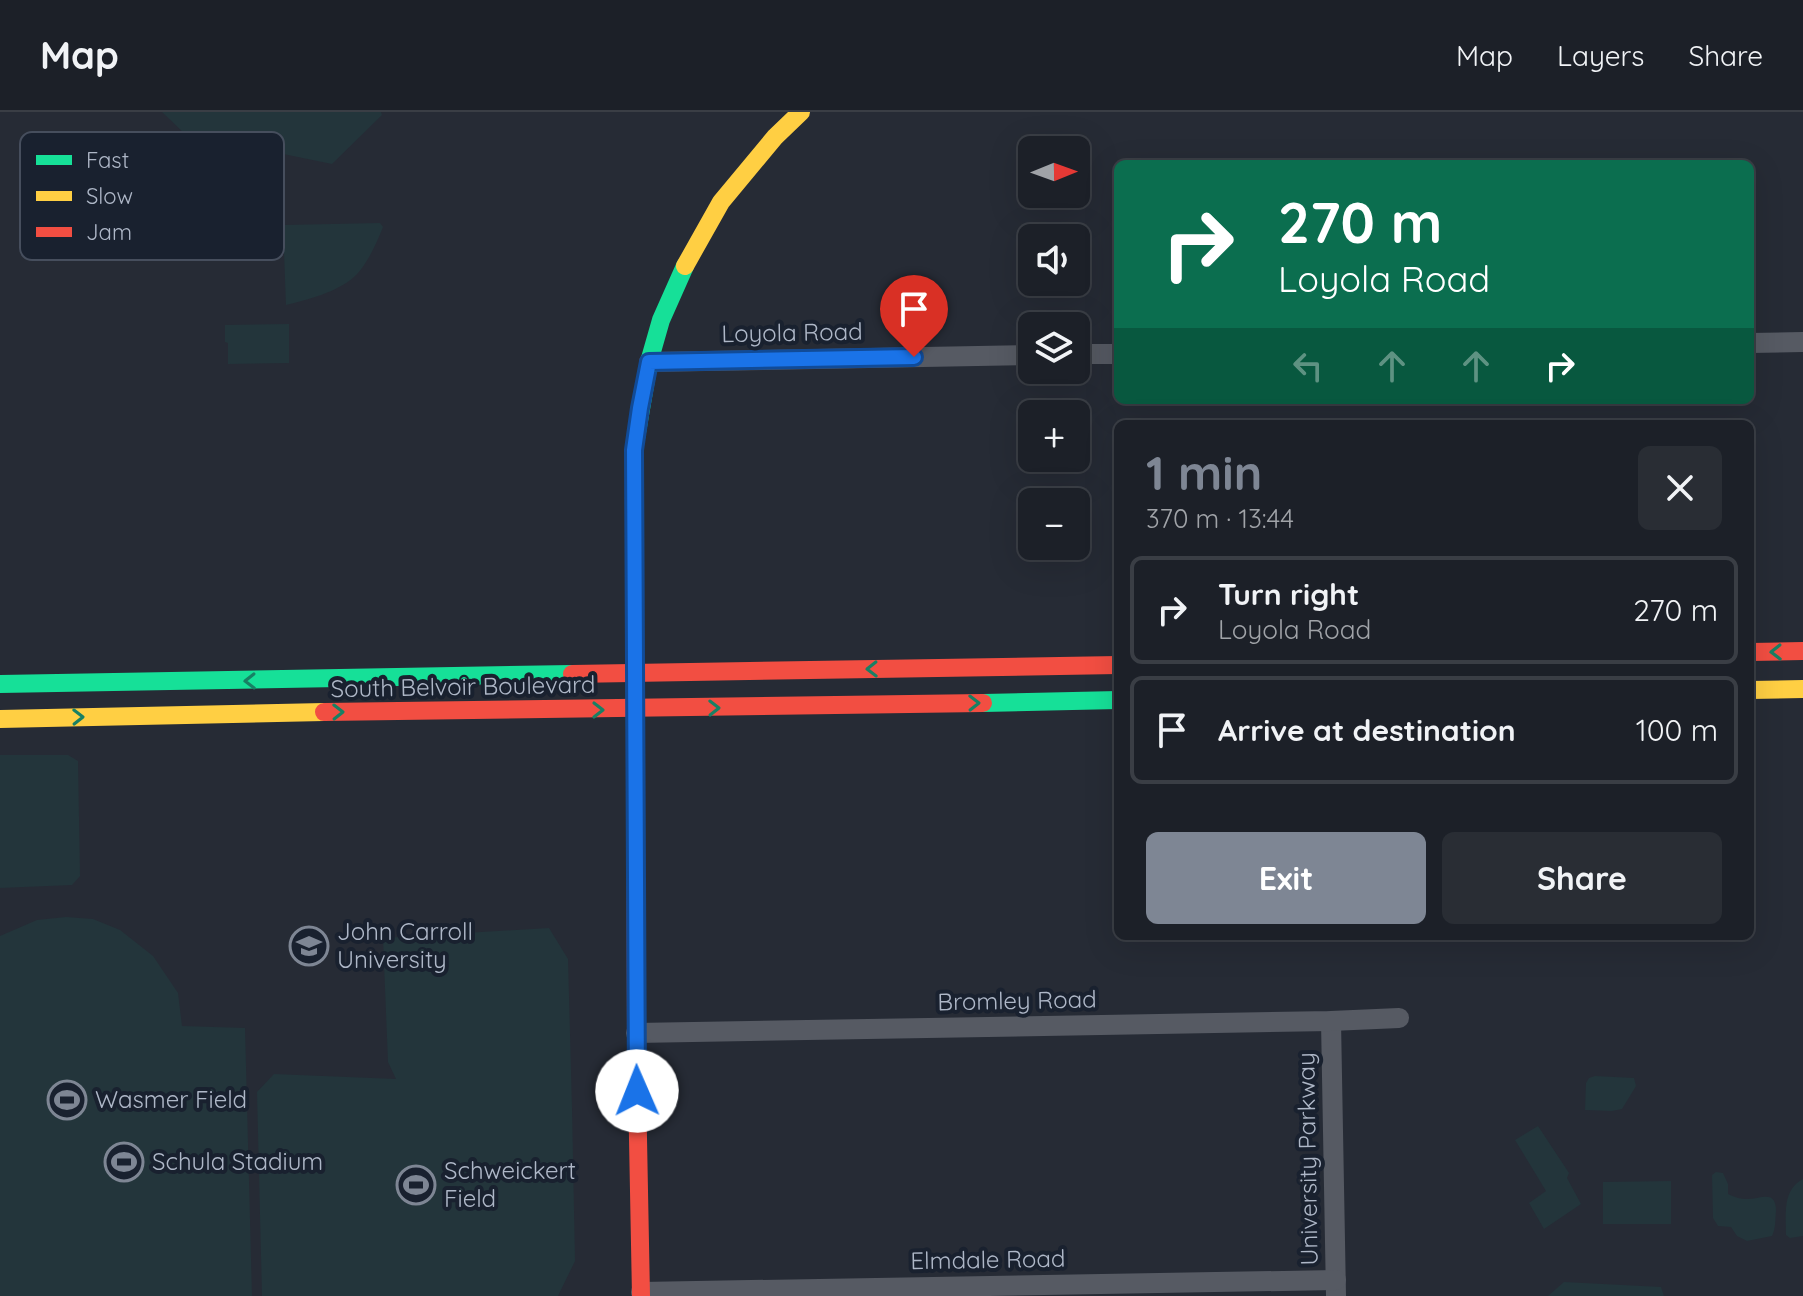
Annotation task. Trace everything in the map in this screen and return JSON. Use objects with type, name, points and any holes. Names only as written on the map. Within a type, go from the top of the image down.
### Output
[{"type":"street","points":[[641,1294],[636,1033],[634,450],[649,362],[661,320],[683,270],[721,202],[775,137],[801,112]]},
{"type":"street","points":[[1754,343],[1803,342]]},
{"type":"street","points":[[1090,354],[1114,354]]},
{"type":"street","name":"Loyola Road","points":[[649,362],[1018,355]]},
{"type":"street","points":[[1754,652],[1803,651]]},
{"type":"street","name":"South Belvoir Boulevard","points":[[0,684],[1114,665]]},
{"type":"street","points":[[1754,690],[1803,689]]},
{"type":"street","name":"South Belvoir Boulevard","points":[[0,719],[1114,700]]},
{"type":"street","name":"Bromley Road","points":[[636,1033],[1399,1018]]},
{"type":"street","name":"University Parkway","points":[[1331,1021],[1336,1288]]},
{"type":"street","name":"Elmdale Road","points":[[641,1294],[1336,1288]]},
{"type":"shaded area","points":[[162,112],[381,112],[382,115],[332,164],[284,154],[284,132],[183,132]]},
{"type":"shaded area","points":[[380,223],[383,227],[364,266],[348,282],[313,298],[286,305],[284,225]]},
{"type":"shaded area","points":[[289,324],[289,363],[228,364],[225,325]]},
{"type":"shaded area","points":[[0,755],[68,755],[78,761],[80,876],[72,885],[0,888]]},
{"type":"shaded area","name":"Schula Stadium","points":[[66,917],[93,919],[120,930],[153,956],[178,993],[182,1026],[245,1028],[252,1296],[0,1296],[0,936],[37,920]]},
{"type":"shaded area","name":"Schweickert Field","points":[[549,928],[568,959],[572,1108],[575,1261],[558,1296],[262,1296],[257,1092],[274,1074],[396,1079],[388,1062],[383,938]]},
{"type":"shaded area","points":[[1595,1076],[1634,1078],[1636,1086],[1622,1109],[1585,1110],[1586,1083]]},
{"type":"shaded area","points":[[1538,1126],[1569,1173],[1567,1178],[1581,1204],[1544,1229],[1529,1203],[1546,1191],[1515,1140]]},
{"type":"shaded area","points":[[1723,1173],[1728,1194],[1742,1199],[1767,1197],[1773,1200],[1776,1211],[1772,1236],[1747,1241],[1737,1236],[1731,1227],[1718,1226],[1713,1218],[1712,1175]]},
{"type":"shaded area","points":[[1803,1179],[1803,1236],[1790,1238],[1786,1235],[1788,1196]]},
{"type":"shaded area","points":[[1671,1181],[1671,1224],[1603,1224],[1603,1182]]},
{"type":"shaded area","points":[[1564,1282],[1661,1287],[1664,1296],[1548,1296]]},
{"type":"traffic: fast","points":[[635,729],[634,450],[649,362],[661,320],[685,266]]},
{"type":"traffic: fast","points":[[0,684],[572,674]]},
{"type":"traffic: fast","points":[[983,703],[1114,700]]},
{"type":"traffic: slow","points":[[685,266],[721,202],[775,137],[801,112]]},
{"type":"traffic: slow","points":[[1754,690],[1803,689]]},
{"type":"traffic: slow","points":[[0,719],[324,712]]},
{"type":"traffic: jam","points":[[1754,652],[1803,651]]},
{"type":"traffic: jam","points":[[572,674],[1114,665]]},
{"type":"traffic: jam","points":[[324,712],[983,703]]},
{"type":"traffic: jam","points":[[635,729],[641,1296]]},
{"type":"place","name":"John Carroll University","points":[[309,946]]},
{"type":"place","name":"Wasmer Field","points":[[67,1100]]},
{"type":"place","name":"Schula Stadium","points":[[124,1162]]},
{"type":"place","name":"Schweickert Field","points":[[416,1185]]},
{"type":"route","points":[[637,1091],[634,450],[649,362],[914,357]]}]
